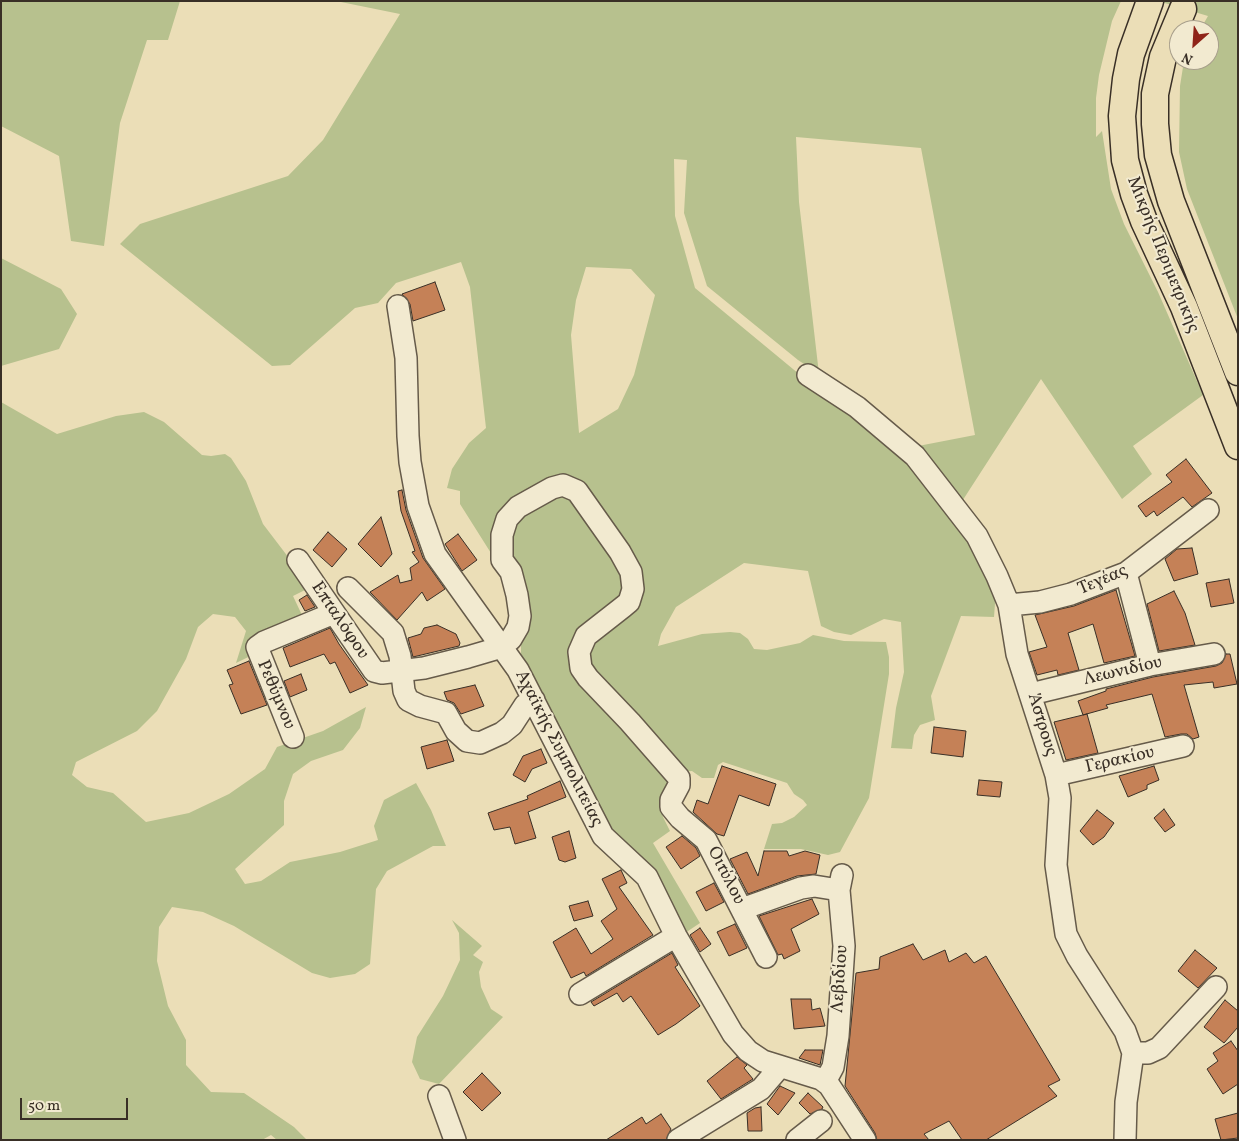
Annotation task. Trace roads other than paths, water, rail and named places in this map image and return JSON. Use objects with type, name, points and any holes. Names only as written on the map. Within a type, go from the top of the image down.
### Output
[{"type":"main road","name":"Μικρής Περιμετρικής","points":[[1150,1],[1132,50],[1126,79],[1122,116],[1125,160],[1134,194],[1144,221],[1184,307],[1238,446]]},
{"type":"main road","name":"Μικρής Περιμετρικής","points":[[1183,9],[1163,58],[1155,94],[1158,155],[1171,201],[1238,372]]},
{"type":"street","name":"Αχαϊκής Συμπολιτείας","points":[[398,306],[406,358],[410,462],[424,528],[435,554],[518,670],[595,824],[613,847],[647,877],[676,936],[733,1034],[755,1056],[779,1068],[825,1082]]},
{"type":"street","name":"Άστρους","points":[[808,375],[820,380],[884,428],[925,467],[982,545],[1009,606],[1016,647],[1056,775],[1060,798],[1056,865],[1066,934],[1077,956],[1125,1032],[1133,1053]]},
{"type":"street","name":"Οιτύλου","points":[[502,647],[514,634],[520,616],[511,572],[502,560],[501,545],[504,526],[512,512],[532,497],[563,485],[571,487],[581,495],[620,552],[630,572],[633,589],[629,602],[595,626],[586,636],[579,652],[581,668],[679,778],[679,786],[671,800],[671,807],[680,818],[706,840],[766,957]]},
{"type":"street","name":"Τεγέας","points":[[1009,606],[1040,602],[1071,594],[1126,573],[1208,510]]},
{"type":"street","name":"Επταλόφου","points":[[298,560],[374,671],[382,673],[424,668],[502,647]]},
{"type":"street","points":[[1126,573],[1150,665]]},
{"type":"street","points":[[348,588],[393,633],[400,656],[400,671],[408,700],[420,706],[446,712],[460,735],[473,743],[480,743],[502,733],[512,725],[525,705],[534,700]]},
{"type":"street","name":"Ρεθύμνου","points":[[293,737],[257,647],[264,642],[334,613]]},
{"type":"street","name":"Λεωνιδίου","points":[[1032,694],[1150,665],[1214,654]]},
{"type":"street","name":"Γερακίου","points":[[1056,775],[1183,746]]},
{"type":"street","name":"Λεβιδίου","points":[[742,909],[801,888],[841,882],[844,929],[840,1004],[833,1067],[825,1082]]},
{"type":"street","points":[[580,994],[676,936]]},
{"type":"street","points":[[1126,1140],[1126,1102],[1133,1053],[1148,1053],[1159,1048],[1216,987]]},
{"type":"street","points":[[678,1140],[760,1088],[779,1068]]},
{"type":"street","points":[[825,1082],[834,1090],[865,1140]]},
{"type":"street","points":[[439,1096],[456,1140]]},
{"type":"street","points":[[797,1140],[821,1120]]}]
